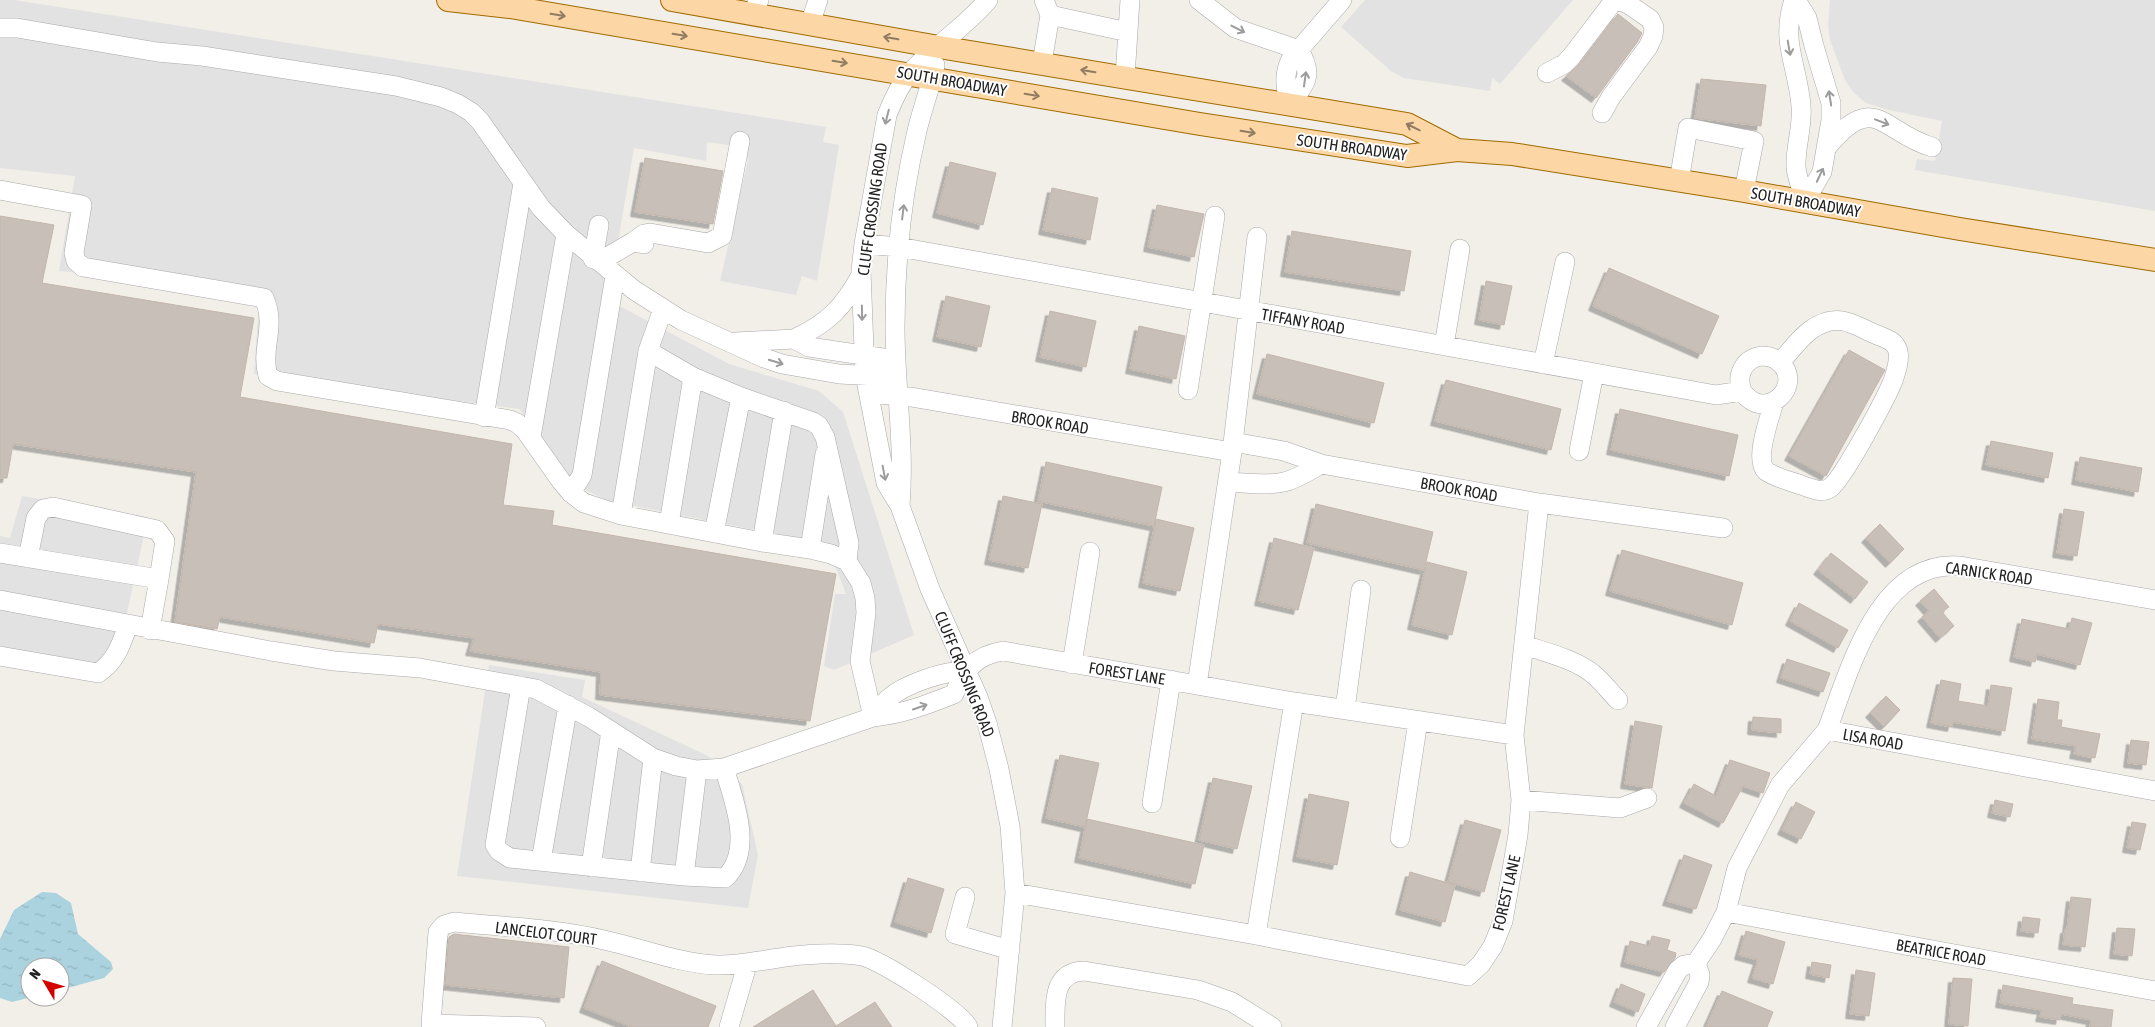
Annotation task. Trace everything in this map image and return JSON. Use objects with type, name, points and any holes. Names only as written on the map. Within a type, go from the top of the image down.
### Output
[{"type":"main road","name":"SOUTH BROADWAY","points":[[448,0],[510,7],[933,77],[1200,124],[1407,156],[1456,150],[1512,154],[2155,260]]},
{"type":"main road","name":"SOUTH BROADWAY","points":[[672,0],[755,7],[810,24],[1407,124],[1456,150]]},
{"type":"street","points":[[810,24],[818,0]]},
{"type":"street","name":"CLUFF CROSSING ROAD","points":[[988,0],[973,18],[909,74],[894,98],[887,115],[864,244],[861,274],[863,356],[886,483],[900,506],[930,589],[987,723],[999,769],[1010,826],[1015,893],[1002,1027]]},
{"type":"street","points":[[1125,77],[1130,0]]},
{"type":"street","points":[[1199,0],[1217,16],[1235,28],[1299,50]]},
{"type":"street","points":[[1289,104],[1285,82],[1286,69],[1299,50],[1342,0]]},
{"type":"street","points":[[1795,0],[1808,18],[1814,46],[1829,91],[1831,103],[1831,120],[1822,172],[1805,201]]},
{"type":"street","points":[[1795,0],[1788,17],[1788,37],[1800,91],[1800,126],[1796,167],[1805,201]]},
{"type":"street","points":[[1547,73],[1564,64],[1571,57],[1610,4],[1621,1],[1650,19],[1654,27],[1654,36],[1602,113]]},
{"type":"street","points":[[1042,63],[1047,8],[1128,32]]},
{"type":"street","name":"BROOK ROAD","points":[[0,28],[17,28],[157,52],[248,62],[427,92],[458,104],[471,112],[480,121],[522,183],[549,218],[593,259],[663,309],[695,327],[764,358],[782,364],[839,374],[867,384],[897,378],[1232,447],[1284,451],[1321,464],[1539,503],[1724,528]]},
{"type":"street","name":"CLUFF CROSSING ROAD","points":[[900,506],[902,482],[895,327],[899,247],[908,179],[917,132],[940,47]]},
{"type":"street","points":[[1827,146],[1847,126],[1859,120],[1870,118],[1883,120],[1920,144],[1932,147]]},
{"type":"street","points":[[1679,181],[1688,128],[1754,141],[1744,191]]},
{"type":"street","points":[[599,225],[593,259],[609,256],[644,234],[650,233],[708,243],[722,236],[740,141]]},
{"type":"street","points":[[484,417],[522,183]]},
{"type":"street","points":[[0,190],[82,205],[74,253],[76,261],[83,267],[264,298],[269,308],[271,320],[265,365],[268,376],[276,381],[518,423],[531,437],[553,471],[571,493],[584,503],[621,515],[762,542],[810,549],[847,561]]},
{"type":"street","points":[[1188,390],[1215,216]]},
{"type":"street","points":[[531,437],[566,234]]},
{"type":"street","points":[[1197,685],[1228,482],[1257,237]]},
{"type":"street","points":[[633,242],[699,255]]},
{"type":"street","name":"TIFFANY ROAD","points":[[864,244],[899,247],[1716,395],[1742,391]]},
{"type":"street","points":[[1444,346],[1460,249]]},
{"type":"street","points":[[1543,364],[1564,262]]},
{"type":"street","points":[[732,342],[794,338],[812,330],[828,320],[850,294],[861,274]]},
{"type":"street","points":[[571,493],[582,475],[615,276]]},
{"type":"street","points":[[621,515],[648,351],[663,309]]},
{"type":"street","points":[[1774,402],[1759,404],[1746,397],[1742,391],[1739,378],[1744,365],[1750,360],[1766,356],[1780,363],[1785,369],[1787,384],[1785,392],[1774,402],[1761,450],[1761,460],[1765,470],[1775,476],[1818,491],[1830,489],[1844,470],[1881,405],[1893,380],[1899,359],[1898,350],[1893,342],[1844,321],[1827,321],[1810,330],[1780,363]]},
{"type":"street","points":[[794,338],[809,347],[863,356],[897,378]]},
{"type":"street","points":[[648,351],[693,377],[741,397],[813,422],[819,426],[827,445],[849,543],[847,561],[860,583],[865,598],[866,613],[860,661],[873,717]]},
{"type":"street","points":[[1578,451],[1594,373]]},
{"type":"street","points":[[669,524],[693,377]]},
{"type":"street","points":[[714,533],[741,397]]},
{"type":"street","points":[[762,542],[784,411]]},
{"type":"street","points":[[810,549],[827,445]]},
{"type":"street","points":[[1228,482],[1266,484],[1284,482],[1301,476],[1321,464]]},
{"type":"street","name":"FOREST LANE","points":[[1015,893],[1256,935],[1468,976],[1481,964],[1492,946],[1503,921],[1518,835],[1521,800],[1514,735],[1539,503]]},
{"type":"street","points":[[28,558],[36,518],[43,509],[53,507],[157,530],[165,541],[150,630]]},
{"type":"street","points":[[1072,664],[1090,552]]},
{"type":"street","points":[[0,553],[160,579]]},
{"type":"street","name":"CARNICK ROAD","points":[[1827,730],[1855,658],[1875,618],[1896,590],[1919,572],[1946,565],[1960,566],[2155,600]]},
{"type":"street","points":[[1345,709],[1361,590]]},
{"type":"street","points":[[0,600],[150,630],[334,661],[420,668],[521,686],[536,690],[568,704],[653,758],[676,766],[697,770],[724,768],[873,717],[898,715],[954,694],[965,671]]},
{"type":"street","points":[[0,656],[98,673],[110,665],[119,650],[128,625]]},
{"type":"street","points":[[1524,645],[1550,653],[1586,669],[1618,700]]},
{"type":"street","name":"FOREST LANE","points":[[965,671],[983,657],[1003,651],[1294,702],[1514,735]]},
{"type":"street","points":[[1152,803],[1171,680]]},
{"type":"street","points":[[521,686],[496,845],[499,851],[510,858],[640,872],[724,878],[732,871],[737,859],[740,824],[724,768]]},
{"type":"street","points":[[1256,935],[1294,702]]},
{"type":"street","points":[[541,861],[568,704]]},
{"type":"street","points":[[1400,838],[1418,721]]},
{"type":"street","name":"LISA ROAD","points":[[1646,1027],[1678,970],[1684,965],[1696,962],[1712,939],[1726,912],[1737,868],[1780,785],[1827,730],[2155,791]]},
{"type":"street","points":[[591,867],[611,731]]},
{"type":"street","points":[[640,872],[653,758]]},
{"type":"street","points":[[684,876],[697,770]]},
{"type":"street","points":[[1521,800],[1620,808],[1647,798]]},
{"type":"street","points":[[965,897],[955,934],[1010,950]]},
{"type":"street","name":"BEATRICE ROAD","points":[[1726,912],[2155,991]]},
{"type":"street","name":"LANCELOT COURT","points":[[536,1027],[430,1025],[438,932],[444,925],[454,922],[578,935],[712,965],[747,965],[781,957],[863,956],[878,961],[897,972],[958,1016],[968,1027]]},
{"type":"street","points":[[1676,1027],[1698,982],[1700,975],[1696,962]]},
{"type":"street","points":[[728,1027],[747,965]]},
{"type":"street","points":[[1055,1027],[1058,988],[1069,974],[1074,971],[1084,971],[1198,990],[1216,995],[1272,1027]]},
{"type":"shaded area","points":[[0,0],[14,0],[826,127],[823,142],[839,145],[817,281],[802,276],[796,295],[720,281],[748,160],[742,147],[707,142],[706,161],[634,148],[608,300],[729,364],[819,391],[843,412],[914,635],[834,670],[824,666],[835,594],[846,594],[835,565],[801,539],[609,501],[576,486],[543,448],[520,409],[254,374],[260,289],[59,271],[75,176],[0,168]]},
{"type":"shaded area","points":[[1365,0],[1573,0],[1500,84],[1492,78],[1490,91],[1404,78],[1391,71],[1341,27]]},
{"type":"shaded area","points":[[1830,0],[2155,0],[2155,211],[1915,170],[1917,159],[1935,161],[1942,121],[1889,110],[1866,103],[1853,92],[1845,80],[1830,40],[1828,26]]},
{"type":"shaded area","points":[[22,496],[148,517],[114,672],[0,646],[0,536],[10,538]]},
{"type":"shaded area","points":[[489,665],[585,680],[582,697],[708,756],[742,784],[758,855],[748,908],[457,876]]},
{"type":"water","points":[[42,892],[56,893],[71,903],[78,934],[111,962],[113,969],[104,978],[70,987],[70,957],[20,957],[20,1000],[12,1002],[0,998],[0,939],[14,910]]},
{"type":"building","points":[[1618,14],[1642,33],[1596,98],[1566,76],[1580,64]]},
{"type":"building","points":[[1701,79],[1766,85],[1761,126],[1695,118]]},
{"type":"building","points":[[645,158],[723,171],[713,224],[635,212]]},
{"type":"building","points":[[950,162],[996,173],[983,225],[937,213]]},
{"type":"building","points":[[1052,188],[1098,198],[1090,240],[1043,230]]},
{"type":"building","points":[[1157,205],[1204,214],[1194,257],[1148,247]]},
{"type":"building","points":[[0,216],[54,225],[42,283],[254,318],[240,397],[512,444],[503,505],[554,511],[552,525],[836,574],[810,721],[600,695],[601,672],[470,651],[474,638],[378,624],[374,643],[220,617],[217,629],[175,622],[196,472],[13,444],[7,478],[0,478]]},
{"type":"building","points":[[1292,231],[1411,251],[1404,291],[1285,272]]},
{"type":"building","points":[[1609,268],[1719,316],[1702,354],[1593,306]]},
{"type":"building","points":[[1486,281],[1512,286],[1504,325],[1479,320]]},
{"type":"building","points":[[946,296],[990,306],[981,347],[937,337]]},
{"type":"building","points":[[1050,311],[1096,321],[1086,367],[1040,357]]},
{"type":"building","points":[[1139,326],[1185,336],[1176,379],[1130,369]]},
{"type":"building","points":[[1849,350],[1885,370],[1826,476],[1789,456]]},
{"type":"building","points":[[1267,354],[1384,383],[1374,423],[1257,394]]},
{"type":"building","points":[[1446,380],[1561,409],[1551,450],[1435,421]]},
{"type":"building","points":[[1620,409],[1738,435],[1729,476],[1611,450]]},
{"type":"building","points":[[1991,441],[2053,453],[2048,478],[1986,465]]},
{"type":"building","points":[[2080,457],[2142,468],[2138,492],[2076,480]]},
{"type":"building","points":[[1046,462],[1162,487],[1154,526],[1038,501]]},
{"type":"building","points":[[1003,496],[1042,504],[1028,568],[989,560]]},
{"type":"building","points":[[1316,504],[1433,532],[1424,570],[1307,543]]},
{"type":"building","points":[[2064,509],[2084,512],[2077,556],[2057,553]]},
{"type":"building","points":[[1156,519],[1194,528],[1180,591],[1143,583]]},
{"type":"building","points":[[1880,524],[1904,549],[1890,563],[1866,538]]},
{"type":"building","points":[[1274,538],[1314,548],[1298,610],[1259,601]]},
{"type":"building","points":[[1622,550],[1743,583],[1732,625],[1610,591]]},
{"type":"building","points":[[1831,553],[1868,582],[1855,599],[1818,570]]},
{"type":"building","points":[[1427,562],[1467,572],[1452,635],[1412,625]]},
{"type":"building","points":[[1934,589],[1949,607],[1942,612],[1954,626],[1940,638],[1922,617],[1929,611],[1920,601]]},
{"type":"building","points":[[1799,603],[1848,630],[1838,648],[1790,621]]},
{"type":"building","points":[[2072,618],[2092,623],[2080,665],[2037,654],[2035,662],[2014,657],[2022,619],[2069,629]]},
{"type":"building","points":[[1787,659],[1830,673],[1823,692],[1781,678]]},
{"type":"building","points":[[1941,680],[1961,684],[1958,701],[1988,706],[1991,685],[2012,688],[2005,731],[1953,722],[1952,727],[1931,723]]},
{"type":"building","points":[[1886,696],[1900,710],[1884,727],[1870,713]]},
{"type":"building","points":[[2038,699],[2059,702],[2057,720],[2062,720],[2061,727],[2100,734],[2095,758],[2074,754],[2076,746],[2032,739]]},
{"type":"building","points":[[1753,717],[1781,719],[1781,733],[1752,730]]},
{"type":"building","points":[[1635,721],[1662,726],[1652,788],[1625,784]]},
{"type":"building","points":[[2131,740],[2149,742],[2146,765],[2128,763]]},
{"type":"building","points":[[1060,755],[1099,763],[1085,827],[1046,818]]},
{"type":"building","points":[[1730,760],[1770,773],[1763,793],[1743,786],[1723,823],[1684,803],[1694,784],[1716,796]]},
{"type":"building","points":[[1213,778],[1252,786],[1237,849],[1199,840]]},
{"type":"building","points":[[1309,794],[1349,802],[1337,865],[1297,857]]},
{"type":"building","points":[[1995,800],[2013,804],[2010,817],[1992,813]]},
{"type":"building","points":[[1796,802],[1815,812],[1801,839],[1782,830]]},
{"type":"building","points":[[1087,819],[1204,845],[1195,884],[1079,858]]},
{"type":"building","points":[[1465,820],[1501,830],[1484,892],[1448,882]]},
{"type":"building","points":[[2132,822],[2146,824],[2140,850],[2127,848]]},
{"type":"building","points":[[1684,855],[1712,865],[1696,909],[1667,901]]},
{"type":"building","points":[[1410,872],[1455,885],[1445,922],[1400,910]]},
{"type":"building","points":[[908,878],[944,889],[931,933],[895,922]]},
{"type":"building","points":[[2071,897],[2091,899],[2085,947],[2063,945]]},
{"type":"building","points":[[2023,917],[2040,919],[2038,933],[2021,931]]},
{"type":"building","points":[[2117,928],[2135,929],[2132,956],[2114,954]]},
{"type":"building","points":[[1746,931],[1785,942],[1773,984],[1752,978],[1758,960],[1739,955]]},
{"type":"building","points":[[454,934],[569,947],[564,998],[445,985],[449,937]]},
{"type":"building","points":[[1652,936],[1670,940],[1667,950],[1676,953],[1675,958],[1664,972],[1625,962],[1630,941],[1649,946]]},
{"type":"building","points":[[602,961],[716,1006],[708,1027],[632,1027],[584,1008]]},
{"type":"building","points":[[1812,962],[1831,965],[1829,978],[1810,974]]},
{"type":"building","points":[[1856,970],[1875,973],[1869,1016],[1850,1014]]},
{"type":"building","points":[[1953,978],[1972,979],[1968,1026],[1949,1024]]},
{"type":"building","points":[[1621,984],[1645,994],[1638,1012],[1614,1002]]},
{"type":"building","points":[[2003,985],[2073,998],[2072,1004],[2113,1010],[2111,1027],[2090,1027],[2091,1020],[2061,1014],[2060,1020],[2040,1017],[2042,1010],[2000,1003]]},
{"type":"building","points":[[813,990],[836,1026],[875,1002],[892,1027],[753,1027]]},
{"type":"building","points":[[1722,991],[1773,1012],[1767,1027],[1706,1027]]}]
